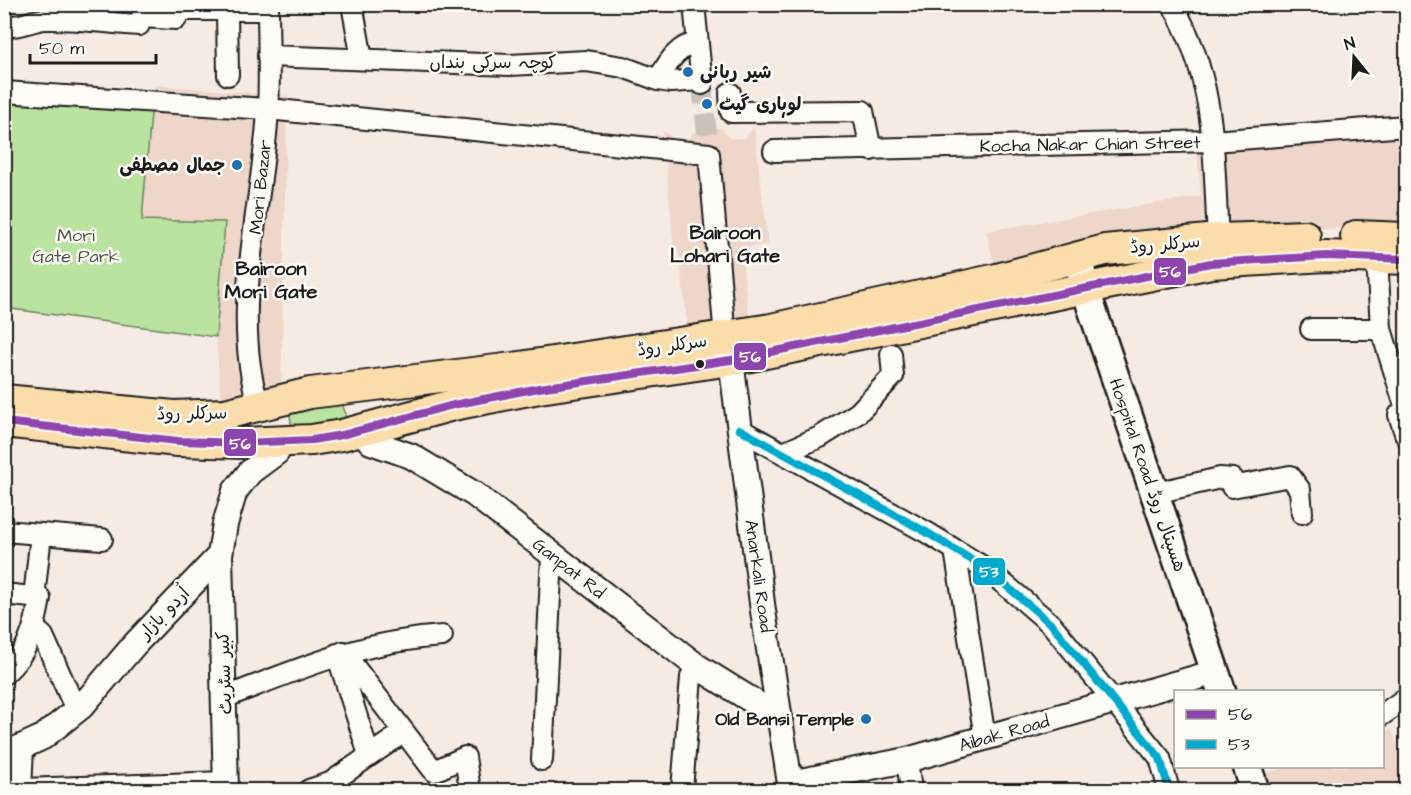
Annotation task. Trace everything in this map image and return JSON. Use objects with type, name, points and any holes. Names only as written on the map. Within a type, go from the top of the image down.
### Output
[{"type":"main road","name":"سرکلر روڈ","points":[[4,400],[183,416],[225,414],[302,395],[728,349],[1077,257],[1137,247],[1218,238],[1329,235],[1407,238]]},
{"type":"main road","points":[[1137,247],[1142,277]]},
{"type":"main road","name":"Hospital Road ھسپتال روڈ","points":[[1077,257],[1219,682]]},
{"type":"main road","name":"سرکلر روڈ","points":[[4,422],[178,441],[312,440],[361,430],[453,405],[728,349],[1247,259],[1377,257],[1407,259]]},
{"type":"main road","points":[[345,390],[355,405],[361,430]]},
{"type":"main road","points":[[266,405],[272,426],[280,442]]},
{"type":"street","points":[[352,4],[362,59]]},
{"type":"street","points":[[658,80],[672,57],[681,48],[698,44],[694,4]]},
{"type":"street","points":[[1172,4],[1190,35],[1205,85],[1213,141],[1218,238]]},
{"type":"street","points":[[4,26],[16,27],[41,19],[139,25],[142,17],[176,19],[181,10],[268,7]]},
{"type":"street","name":"Mori Bazar","points":[[266,405],[246,354],[245,325],[268,109],[268,7]]},
{"type":"street","points":[[227,10],[228,75]]},
{"type":"street","name":"کوچہ سرکی بنداں","points":[[268,56],[510,65],[586,61],[623,67],[658,80],[702,82],[698,44]]},
{"type":"street","points":[[4,92],[268,109],[709,154],[728,349]]},
{"type":"street","points":[[730,93],[731,112],[864,111],[871,150]]},
{"type":"street","name":"Kocha Nakar Chian Street","points":[[774,151],[1213,141],[1407,126]]},
{"type":"street","points":[[1377,257],[1381,329],[1407,410],[1399,415],[1407,436]]},
{"type":"street","points":[[1311,329],[1381,329]]},
{"type":"street","name":"Anarkali Road","points":[[728,349],[790,787]]},
{"type":"street","points":[[783,453],[820,437],[858,413],[893,376],[891,354]]},
{"type":"street","points":[[739,429],[984,568],[1052,625],[1160,758],[1169,790]]},
{"type":"street","name":"Ganpat Rd","points":[[361,430],[371,442],[411,456],[446,476],[698,667],[764,708],[777,708]]},
{"type":"street","points":[[220,555],[225,524],[235,491],[250,472],[277,452],[280,442]]},
{"type":"street","points":[[1155,493],[1220,478],[1233,479],[1232,487],[1290,476],[1300,490],[1302,513]]},
{"type":"street","points":[[4,531],[102,538]]},
{"type":"street","points":[[34,597],[41,534]]},
{"type":"street","points":[[955,550],[985,738]]},
{"type":"street","name":"کبیر سٹریٹ","points":[[220,555],[226,697],[226,786]]},
{"type":"street","name":"اُردو بازار","points":[[14,751],[43,737],[76,710],[220,555]]},
{"type":"street","points":[[542,760],[552,555]]},
{"type":"street","points":[[4,594],[40,598],[35,628],[27,647],[4,674]]},
{"type":"street","points":[[35,628],[43,636],[76,710]]},
{"type":"street","points":[[226,697],[340,653],[405,638],[442,636]]},
{"type":"street","points":[[340,653],[434,771],[465,757],[470,790]]},
{"type":"street","points":[[340,653],[369,755]]},
{"type":"street","points":[[682,790],[691,677],[698,667]]},
{"type":"street","name":"Aibak Road","points":[[1175,690],[1219,682]]},
{"type":"street","name":"Aibak Road","points":[[790,787],[907,760],[1115,701],[1174,690]]},
{"type":"street","points":[[1384,714],[1407,698]]},
{"type":"street","points":[[309,790],[332,787],[369,755],[404,732]]},
{"type":"street","points":[[14,751],[21,790],[226,786]]},
{"type":"street","points":[[907,760],[911,790]]},
{"type":"shaded area","points":[[155,85],[287,96],[281,396],[221,403],[216,337],[224,222],[142,220]]},
{"type":"shaded area","points":[[754,126],[768,244],[741,249],[749,320],[688,332],[679,252],[674,251],[663,131],[676,140],[687,140],[697,129],[721,128],[729,138],[745,138]]},
{"type":"shaded area","points":[[1406,126],[1406,230],[1217,226],[995,268],[986,231],[1201,196],[1196,142]]},
{"type":"shaded area","points":[[1391,729],[1406,769],[1406,790],[1267,790],[1262,775],[1283,768],[1384,768],[1384,732]]},
{"type":"green space","name":"Mori Gate Park","points":[[5,96],[152,102],[142,220],[225,222],[216,337],[5,308]]},
{"type":"green space","points":[[342,404],[346,414],[343,423],[292,427],[290,416],[294,407]]},
{"type":"tunnel","points":[[702,84],[709,154]]},
{"type":"transit line","name":"56","points":[[4,422],[178,441],[244,443],[312,440],[342,435],[453,405],[539,388],[731,360],[1211,263],[1326,256],[1406,259]]},
{"type":"transit line","name":"53","points":[[739,429],[926,532],[985,568],[1016,594],[1052,625],[1160,758],[1169,790]]},
{"type":"place","name":"شیر ربانی","points":[[688,72]]},
{"type":"place","name":"لوہاری گیٹ","points":[[707,104]]},
{"type":"place","name":"جمال مصطفی","points":[[237,165]]},
{"type":"place","name":"Old Bansi Temple","points":[[866,719]]},
{"type":"district","name":"Bairoon Lohari Gate","points":[[725,244]]},
{"type":"district","name":"Bairoon Mori Gate","points":[[271,280]]}]
